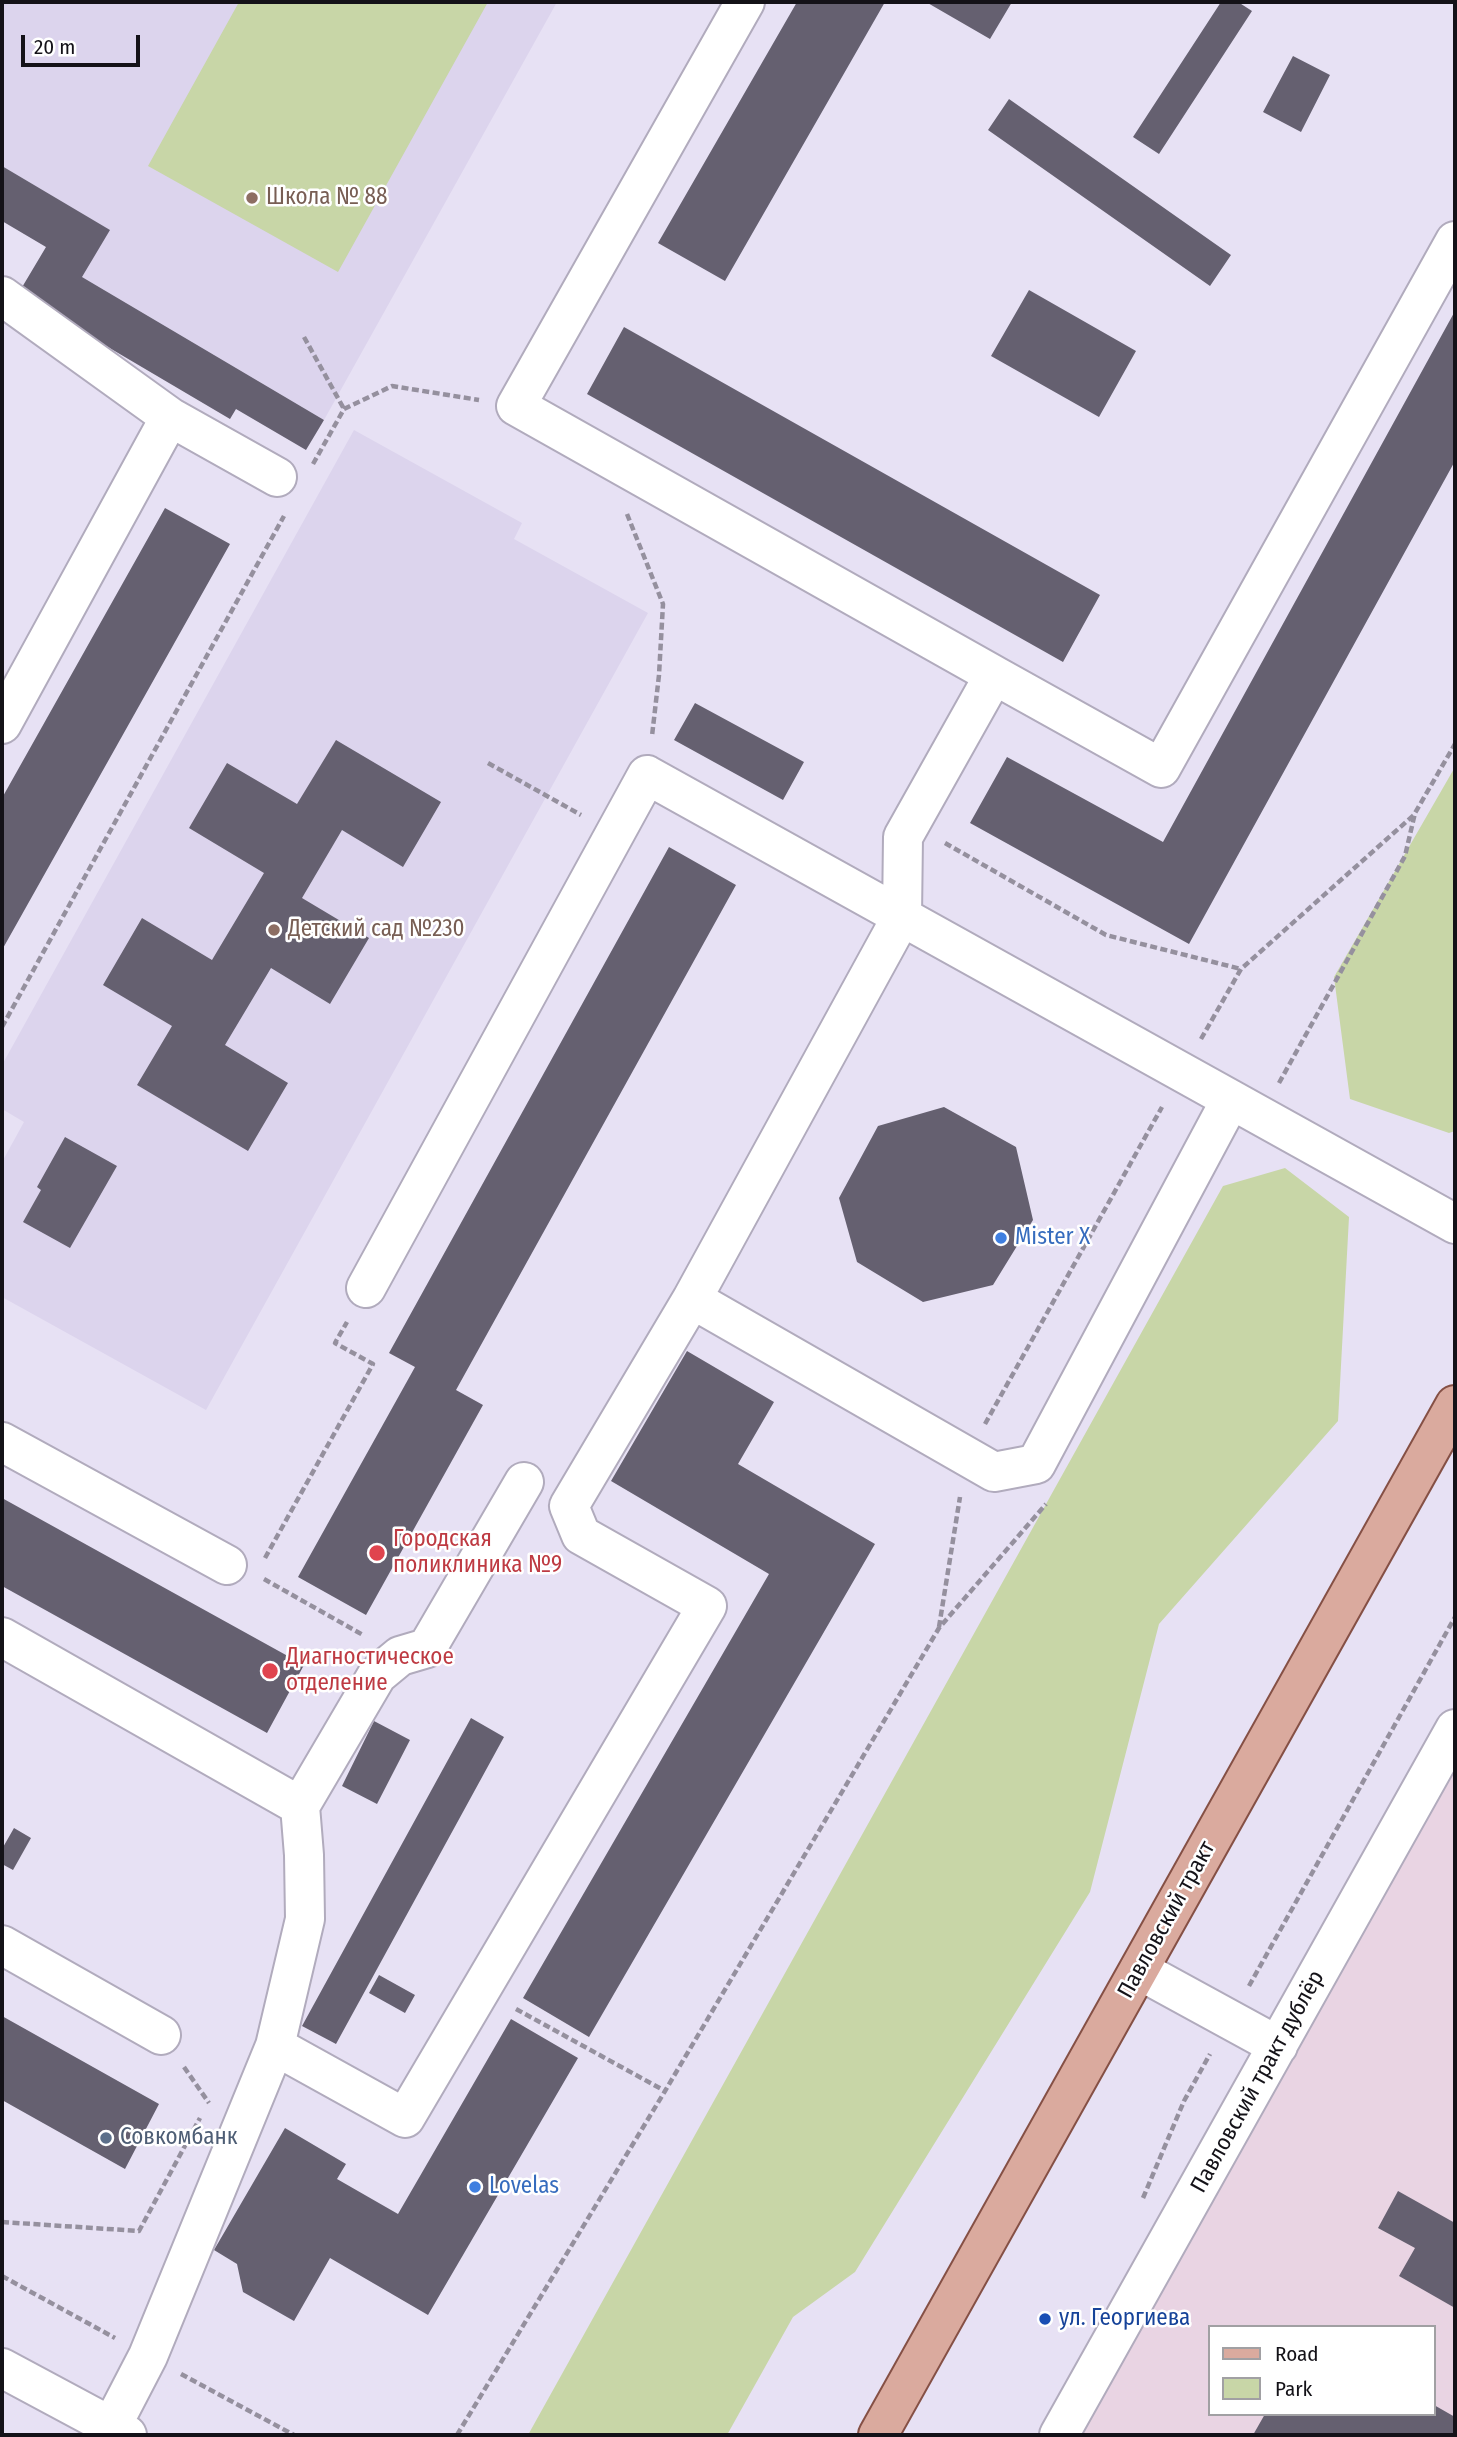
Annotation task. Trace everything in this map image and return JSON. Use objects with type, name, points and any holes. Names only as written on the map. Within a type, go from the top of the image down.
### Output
[{"type":"main road","name":"Павловский тракт","points":[[878,2435],[1455,1405]]},
{"type":"street","points":[[745,2],[516,406],[1161,768],[1455,241]]},
{"type":"street","points":[[2,296],[170,417],[288,483]]},
{"type":"street","points":[[2,724],[170,417]]},
{"type":"street","points":[[275,2046],[405,2119],[708,1606],[581,1535],[569,1506],[692,1299],[902,916],[904,837],[994,675]]},
{"type":"street","points":[[366,1289],[647,775],[1455,1224]]},
{"type":"street","points":[[692,1299],[994,1472],[1036,1464],[1230,1101]]},
{"type":"street","points":[[2,1442],[242,1570]]},
{"type":"street","points":[[2,2368],[115,2433],[275,2046],[305,1919],[300,1806],[377,1675],[400,1656],[427,1648],[524,1482]]},
{"type":"street","points":[[2,1637],[300,1806]]},
{"type":"street","name":"Павловский тракт дублёр","points":[[1059,2435],[1455,1728]]},
{"type":"street","points":[[2,1945],[161,2035]]},
{"type":"street","points":[[1139,1970],[1278,2046]]},
{"type":"path","points":[[304,337],[344,409]]},
{"type":"path","points":[[2,1027],[288,483],[344,409],[391,386],[516,406]]},
{"type":"path","points":[[603,455],[663,604],[659,675],[647,775]]},
{"type":"path","points":[[457,2435],[666,2091],[939,1628],[967,1456],[1241,969],[1415,813],[1455,744]]},
{"type":"path","points":[[488,764],[615,834]]},
{"type":"path","points":[[911,823],[1106,934],[1241,969]]},
{"type":"path","points":[[366,1289],[335,1343],[373,1364],[242,1570],[400,1656]]},
{"type":"path","points":[[481,1990],[666,2091]]},
{"type":"path","points":[[161,2035],[208,2102],[238,2137]]},
{"type":"path","points":[[2,2222],[139,2231],[208,2102]]},
{"type":"shaded area","name":"Школа № 88","points":[[2,2],[557,2],[324,420],[82,277],[109,230],[2,166]]},
{"type":"shaded area","name":"Детский сад №230","points":[[354,430],[522,523],[514,539],[648,613],[206,1410],[2,1297],[2,1162],[24,1122],[2,1109],[2,1065]]},
{"type":"shaded area","points":[[1455,1746],[1455,2435],[1066,2435]]},
{"type":"green space","points":[[239,2],[488,2],[338,272],[148,166]]},
{"type":"green space","points":[[1455,767],[1455,1131],[1449,1133],[1350,1099],[1334,977]]},
{"type":"green space","points":[[1285,1168],[1349,1217],[1338,1421],[1159,1624],[1090,1892],[855,2272],[793,2317],[727,2435],[528,2435],[1223,1186]]},
{"type":"building","points":[[797,2],[885,2],[725,281],[658,243]]},
{"type":"building","points":[[926,2],[1012,2],[990,39]]},
{"type":"building","points":[[1221,2],[1238,2],[1252,11],[1159,154],[1133,137]]},
{"type":"building","points":[[1293,56],[1330,75],[1301,132],[1263,112]]},
{"type":"building","points":[[1009,99],[1231,255],[1210,286],[988,130]]},
{"type":"building","points":[[2,166],[110,230],[82,277],[324,420],[306,450],[236,409],[230,419],[18,294],[46,247],[2,221]]},
{"type":"building","points":[[1029,290],[1136,351],[1099,417],[991,356]]},
{"type":"building","points":[[1455,311],[1455,461],[1189,944],[970,823],[1007,757],[1163,842]]},
{"type":"building","points":[[624,327],[1100,595],[1063,662],[587,394]]},
{"type":"building","points":[[165,508],[230,544],[2,950],[2,798]]},
{"type":"building","points":[[695,703],[804,762],[783,800],[674,740]]},
{"type":"building","points":[[336,740],[441,802],[403,867],[342,830],[302,898],[369,938],[330,1004],[271,968],[225,1045],[288,1083],[248,1151],[137,1085],[172,1026],[103,985],[142,918],[212,960],[264,873],[189,828],[227,763],[297,804]]},
{"type":"building","points":[[669,847],[736,885],[456,1390],[483,1405],[366,1615],[298,1577],[415,1367],[389,1353]]},
{"type":"building","points":[[944,1107],[1016,1147],[1033,1220],[993,1285],[923,1302],[857,1262],[839,1198],[878,1126]]},
{"type":"building","points":[[65,1137],[117,1166],[70,1248],[23,1222],[41,1190],[37,1187]]},
{"type":"building","points":[[687,1351],[774,1402],[738,1464],[875,1544],[589,2037],[523,1998],[769,1574],[611,1481]]},
{"type":"building","points":[[2,1498],[304,1665],[267,1733],[2,1586]]},
{"type":"building","points":[[471,1718],[504,1737],[336,2044],[302,2026]]},
{"type":"building","points":[[374,1721],[410,1740],[377,1804],[342,1786]]},
{"type":"building","points":[[14,1828],[31,1838],[13,1870],[2,1864],[2,1849]]},
{"type":"building","points":[[379,1975],[415,1995],[405,2013],[369,1993]]},
{"type":"building","points":[[2,2016],[159,2104],[125,2169],[2,2100]]},
{"type":"building","points":[[511,2019],[578,2058],[428,2315],[330,2258],[294,2321],[243,2292],[237,2264],[214,2250],[285,2128],[346,2164],[337,2179],[398,2214]]},
{"type":"building","points":[[1398,2191],[1455,2223],[1455,2308],[1399,2276],[1415,2248],[1378,2228]]},
{"type":"building","points":[[1436,2406],[1455,2417],[1455,2435],[1253,2435],[1264,2416],[1436,2416]]},
{"type":"place","name":"Школа № 88","points":[[252,198]]},
{"type":"place","name":"Детский сад №230","points":[[274,930]]},
{"type":"place","name":"Mister X","points":[[1001,1238]]},
{"type":"place","name":"Городская поликлиника №9","points":[[377,1553]]},
{"type":"place","name":"Диагностическое отделение","points":[[270,1671]]},
{"type":"place","name":"Совкомбанк","points":[[106,2138]]},
{"type":"place","name":"Lovelas","points":[[475,2187]]},
{"type":"place","name":"ул. Георгиева","points":[[1045,2319]]}]
